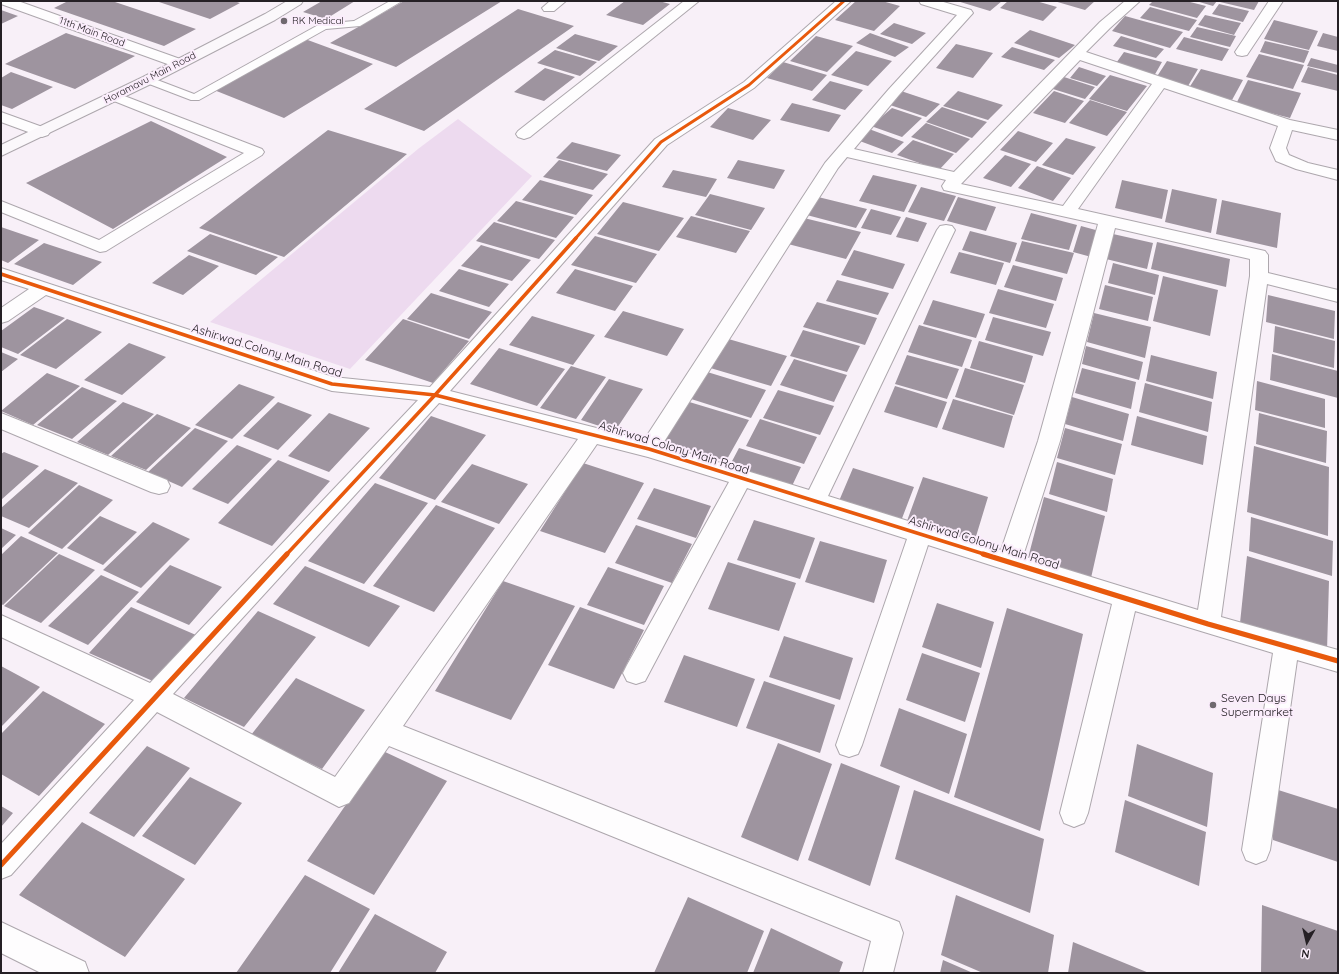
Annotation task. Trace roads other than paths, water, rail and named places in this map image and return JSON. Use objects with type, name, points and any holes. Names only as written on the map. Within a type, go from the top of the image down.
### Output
[{"type":"main road","name":"Horamavu Main Road","points":[[1,151],[148,80],[178,63],[270,17],[296,1]]},
{"type":"street","name":"11th Main Road","points":[[6,1],[178,63]]},
{"type":"street","points":[[524,134],[692,1]]},
{"type":"street","points":[[1,866],[154,697],[435,395],[660,142],[749,85],[844,1]]},
{"type":"street","points":[[649,449],[831,166],[894,92],[966,13],[926,1]]},
{"type":"street","points":[[1133,1],[1105,25],[950,186],[1259,254],[1259,276],[1208,624]]},
{"type":"street","points":[[1242,52],[1276,1]]},
{"type":"street","points":[[1077,54],[1286,124],[1338,135]]},
{"type":"street","points":[[1067,212],[1162,82]]},
{"type":"street","points":[[1,206],[100,247],[256,152],[114,96]]},
{"type":"street","points":[[1,117],[42,132]]},
{"type":"street","points":[[1286,124],[1278,148],[1282,158],[1302,166],[1338,175]]},
{"type":"street","points":[[844,151],[957,178]]},
{"type":"street","points":[[1008,562],[1049,441],[1108,221]]},
{"type":"street","points":[[815,501],[946,230]]},
{"type":"street","name":"Ashirwad Colony Main Road","points":[[1,274],[332,384],[435,395],[649,449],[1208,624],[1338,660]]},
{"type":"street","points":[[1259,276],[1338,296]]},
{"type":"street","points":[[1,317],[42,288]]},
{"type":"street","points":[[1,421],[159,486]]},
{"type":"street","points":[[1,625],[154,697],[339,794],[593,434]]},
{"type":"street","points":[[636,673],[742,478]]},
{"type":"street","points":[[849,745],[920,534]]},
{"type":"street","points":[[1074,813],[1126,598]]},
{"type":"street","points":[[1256,850],[1287,646]]},
{"type":"street","points":[[384,731],[888,933],[878,973]]},
{"type":"street","points":[[1,937],[74,973]]},
{"type":"lane","points":[[148,80],[195,98],[324,26],[356,24],[397,1]]},
{"type":"place","name":"RK Medical","points":[[284,21]]},
{"type":"place","name":"Seven Days Supermarket","points":[[1213,705]]}]
